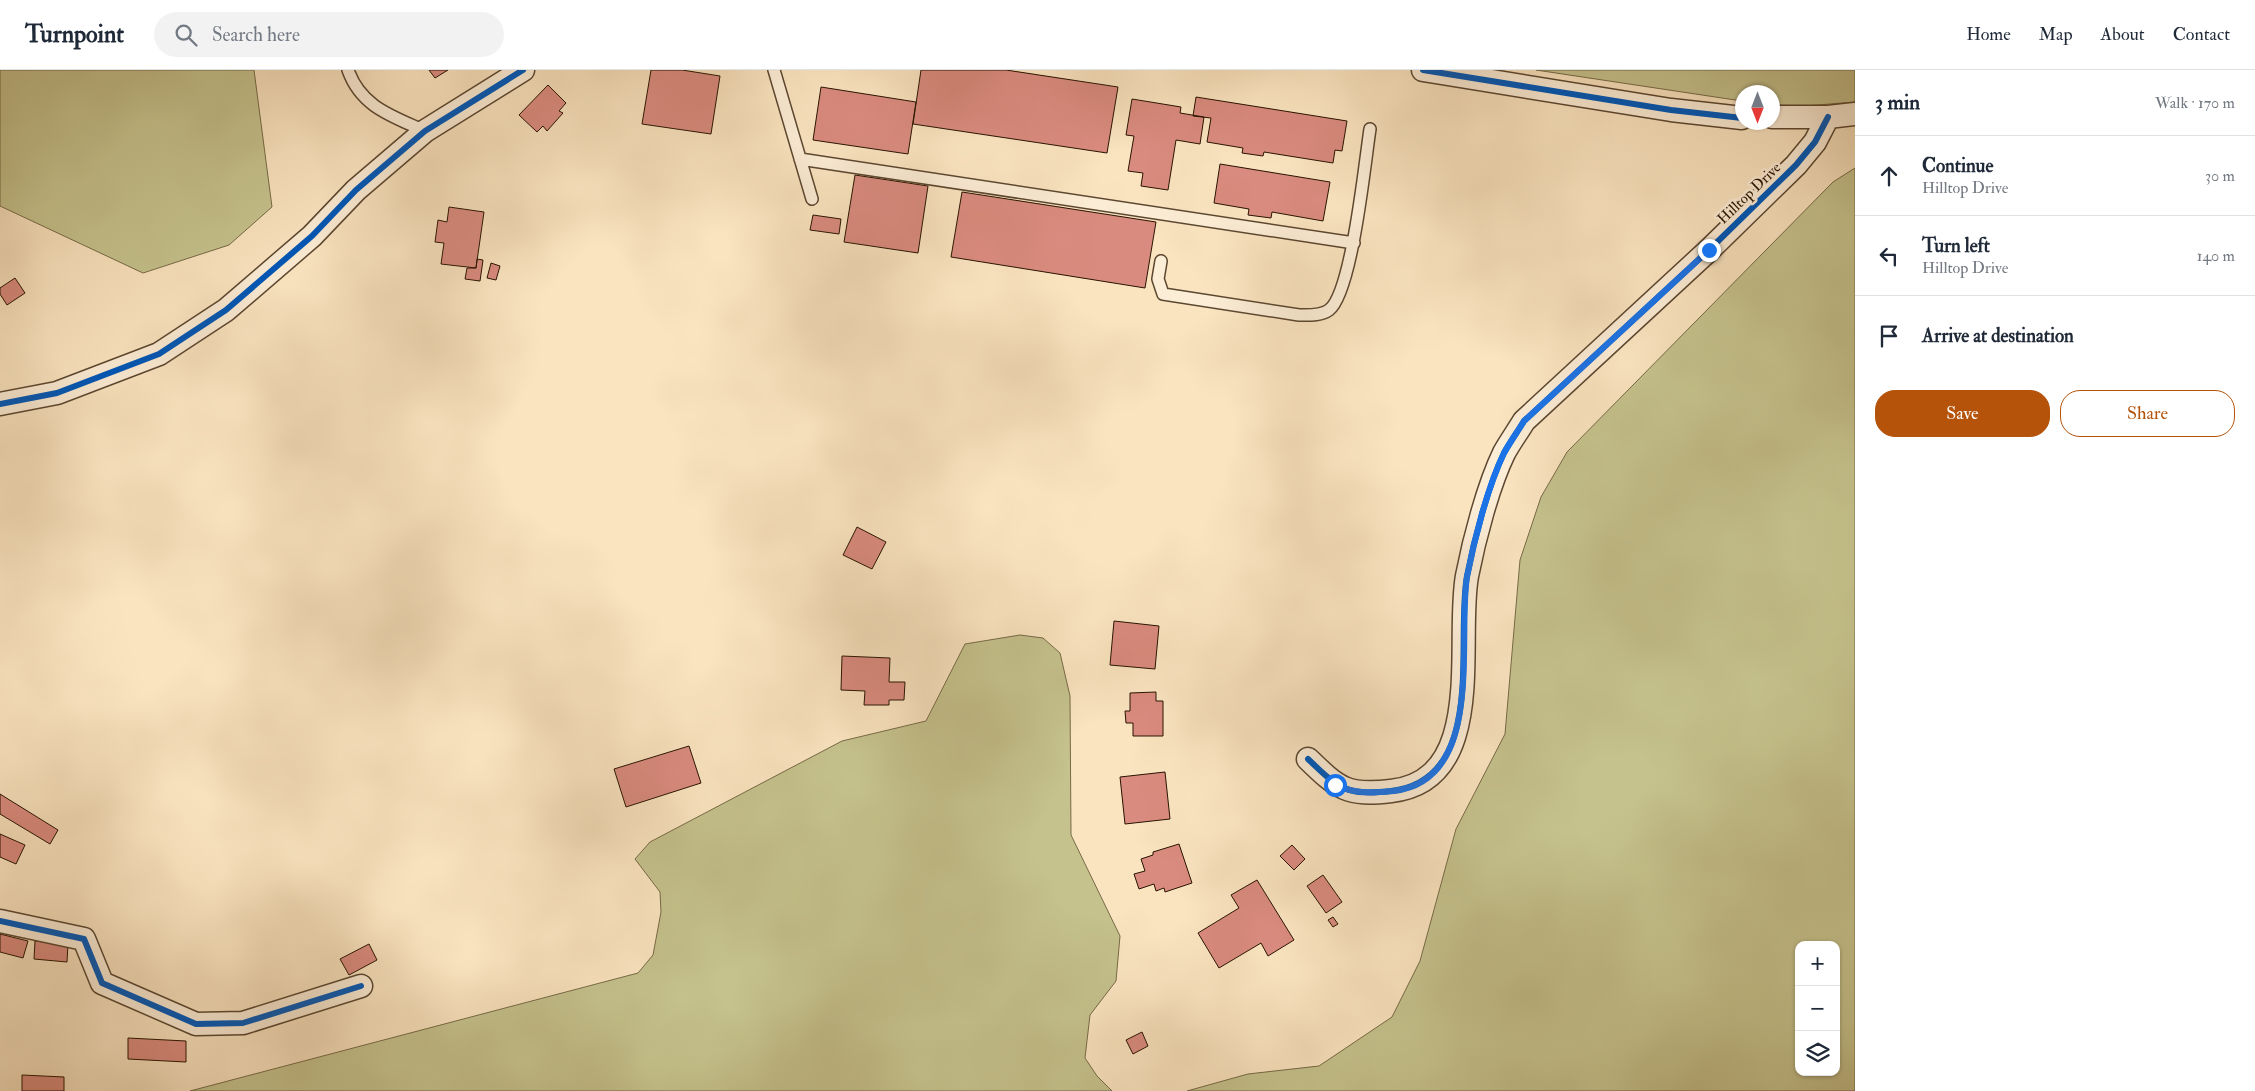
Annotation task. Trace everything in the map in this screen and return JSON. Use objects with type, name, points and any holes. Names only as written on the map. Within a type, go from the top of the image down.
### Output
[{"type":"street","points":[[0,404],[57,393],[159,354],[226,310],[312,236],[356,190],[425,130],[523,70]]},
{"type":"street","points":[[1422,70],[1671,110],[1735,117]]},
{"type":"street","points":[[1780,117],[1828,117],[1855,114]]},
{"type":"street","name":"Hilltop Drive","points":[[1308,759],[1335,785],[1350,792],[1372,794],[1400,790],[1418,784],[1434,771],[1448,752],[1458,726],[1462,704],[1467,578],[1481,518],[1504,453],[1524,421],[1702,256],[1796,165],[1815,142],[1828,117]]},
{"type":"street","points":[[0,921],[84,939],[102,983],[196,1024],[243,1023],[360,986]]},
{"type":"lane","points":[[348,70],[353,84],[378,109],[425,130]]},
{"type":"lane","points":[[774,70],[812,200]]},
{"type":"lane","points":[[1161,261],[1158,279],[1164,294],[1299,315],[1313,315],[1329,310],[1339,294],[1354,243],[1370,129]]},
{"type":"lane","points":[[800,159],[1354,243]]},
{"type":"shaded area","points":[[0,70],[254,70],[272,207],[229,245],[143,273],[0,206]]},
{"type":"shaded area","points":[[1536,70],[1855,70],[1855,102],[1805,106],[1780,105],[1780,85],[1735,85],[1735,100]]},
{"type":"shaded area","points":[[1855,168],[1855,1091],[1187,1091],[1248,1074],[1319,1066],[1392,1017],[1420,961],[1456,829],[1505,734],[1520,560],[1541,497],[1567,452],[1833,182]]},
{"type":"shaded area","points":[[1020,635],[1043,638],[1060,653],[1070,696],[1071,835],[1120,936],[1116,981],[1090,1015],[1085,1058],[1097,1076],[1112,1091],[190,1091],[638,973],[653,955],[661,912],[660,892],[635,859],[650,842],[842,741],[926,721],[965,644]]},
{"type":"building","points":[[429,70],[448,70],[435,78]]},
{"type":"building","points":[[651,70],[682,70],[720,76],[711,134],[642,124]]},
{"type":"building","points":[[921,70],[1006,70],[1118,87],[1107,153],[913,124]]},
{"type":"building","points":[[548,85],[566,103],[559,111],[563,113],[547,131],[543,126],[537,132],[519,115]]},
{"type":"building","points":[[821,87],[916,102],[908,154],[813,140]]},
{"type":"building","points":[[1196,97],[1347,121],[1342,151],[1335,150],[1333,163],[1264,152],[1263,156],[1242,153],[1243,148],[1207,142],[1211,118],[1193,116]]},
{"type":"building","points":[[1132,99],[1181,107],[1180,113],[1204,117],[1200,144],[1176,140],[1168,190],[1141,186],[1143,173],[1128,171],[1134,136],[1126,135]]},
{"type":"building","points":[[1220,164],[1330,182],[1323,221],[1272,212],[1271,218],[1248,215],[1249,209],[1214,203]]},
{"type":"building","points":[[855,175],[928,186],[918,253],[844,242]]},
{"type":"building","points":[[962,192],[1156,222],[1145,288],[951,257]]},
{"type":"building","points":[[449,207],[484,212],[476,268],[441,264],[444,243],[435,242],[438,220],[447,222]]},
{"type":"building","points":[[813,215],[841,219],[839,234],[810,230]]},
{"type":"building","points":[[477,259],[483,260],[480,281],[465,279],[467,268],[476,268]]},
{"type":"building","points":[[491,263],[500,266],[496,280],[487,278]]},
{"type":"building","points":[[15,278],[25,293],[7,305],[0,294],[0,288]]},
{"type":"building","points":[[857,527],[886,542],[872,569],[843,555]]},
{"type":"building","points":[[1114,621],[1159,626],[1155,669],[1110,665]]},
{"type":"building","points":[[842,656],[890,658],[889,682],[905,682],[904,700],[889,700],[889,705],[864,705],[865,691],[841,690]]},
{"type":"building","points":[[1156,692],[1156,701],[1163,701],[1163,736],[1133,736],[1133,723],[1126,723],[1125,711],[1130,711],[1130,693]]},
{"type":"building","points":[[689,746],[701,783],[626,807],[614,769]]},
{"type":"building","points":[[1165,772],[1170,819],[1125,824],[1120,777]]},
{"type":"building","points":[[0,794],[58,830],[50,844],[0,814]]},
{"type":"building","points":[[0,834],[25,845],[16,864],[0,857]]},
{"type":"building","points":[[1179,844],[1192,883],[1165,892],[1164,888],[1156,891],[1154,884],[1139,889],[1134,874],[1145,871],[1141,859],[1153,855],[1153,852]]},
{"type":"building","points":[[1292,845],[1305,859],[1294,870],[1280,856]]},
{"type":"building","points":[[1323,875],[1342,902],[1326,913],[1307,886]]},
{"type":"building","points":[[1257,880],[1294,940],[1268,956],[1261,943],[1219,968],[1198,933],[1239,908],[1231,895]]},
{"type":"building","points":[[1333,917],[1338,924],[1333,927],[1328,920]]},
{"type":"building","points":[[0,934],[28,941],[23,958],[0,952]]},
{"type":"building","points":[[35,941],[68,944],[67,962],[34,959]]},
{"type":"building","points":[[369,944],[377,960],[349,975],[340,959]]},
{"type":"building","points":[[1142,1032],[1148,1046],[1133,1054],[1126,1040]]},
{"type":"building","points":[[128,1038],[186,1041],[186,1062],[128,1059]]},
{"type":"building","points":[[22,1075],[64,1077],[64,1091],[22,1091]]},
{"type":"cycle path","points":[[0,404],[57,393],[159,354],[226,310],[312,236],[356,190],[425,131],[523,70]]},
{"type":"cycle path","points":[[1423,70],[1671,110],[1735,117]]},
{"type":"cycle path","points":[[1308,759],[1336,784],[1354,791],[1364,792],[1391,791],[1422,781],[1442,762],[1455,736],[1461,704],[1464,604],[1467,576],[1487,497],[1506,449],[1524,421],[1709,250],[1796,165],[1815,142],[1828,117]]},
{"type":"cycle path","points":[[0,921],[84,939],[102,983],[196,1024],[243,1023],[361,986]]},
{"type":"route","points":[[1335,785],[1350,792],[1372,794],[1400,790],[1418,784],[1434,771],[1448,752],[1458,726],[1462,704],[1467,578],[1481,518],[1504,453],[1524,421],[1709,250]]}]
